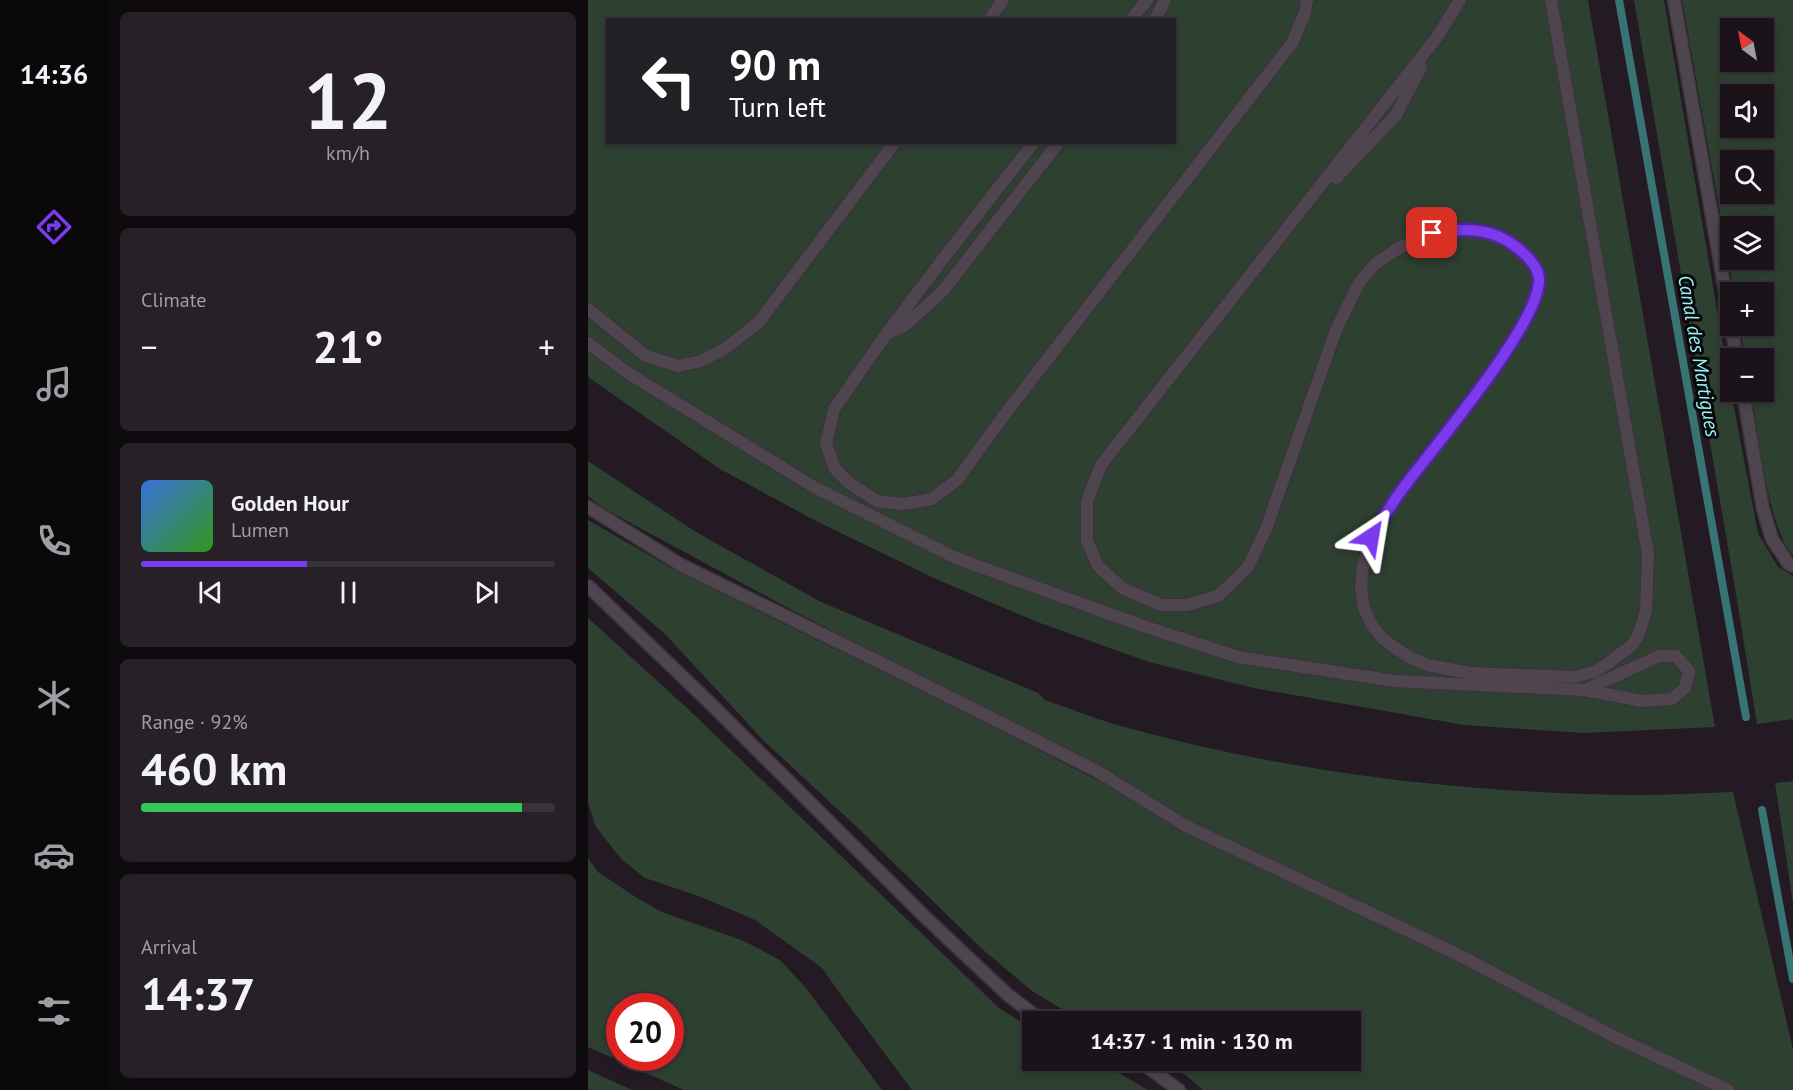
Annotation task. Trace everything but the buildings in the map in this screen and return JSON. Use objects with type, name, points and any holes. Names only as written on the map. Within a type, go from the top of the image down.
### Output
[{"type":"lane","points":[[990,18],[1004,0]]},
{"type":"lane","points":[[1133,18],[1147,0]]},
{"type":"lane","points":[[1156,18],[1165,0]]},
{"type":"lane","points":[[1032,144],[949,250],[834,409],[826,444],[836,469],[849,483],[877,501],[903,504],[932,499],[958,479],[1002,418],[1293,43],[1305,13],[1307,0]]},
{"type":"lane","points":[[1460,0],[1437,37],[1101,465],[1087,501],[1087,541],[1098,566],[1122,588],[1161,605],[1187,605],[1218,596],[1248,567],[1266,529],[1336,330],[1359,283],[1375,264],[1399,248],[1432,233],[1458,229],[1488,232],[1502,237],[1517,248],[1534,266],[1539,278],[1535,299],[1525,322],[1493,370],[1400,492],[1371,537],[1363,567],[1361,588],[1364,608],[1381,637],[1409,657],[1427,665],[1470,673],[1575,677],[1594,672],[1632,645],[1641,628],[1646,611],[1648,554],[1551,0]]},
{"type":"lane","points":[[1674,0],[1723,282]]},
{"type":"lane","points":[[588,309],[646,356],[678,366],[701,361],[726,348],[759,322],[893,144]]},
{"type":"lane","points":[[887,333],[904,326],[942,292],[1057,144]]},
{"type":"lane","points":[[588,343],[627,373],[814,487],[956,558],[1143,626],[1238,657],[1395,681],[1585,690],[1642,701],[1672,699],[1685,688],[1689,671],[1676,656],[1659,656],[1585,690]]},
{"type":"lane","points":[[1745,402],[1763,509],[1772,539],[1788,563],[1793,566]]},
{"type":"lane","points":[[588,507],[681,566],[1097,771],[1186,826],[1458,954],[1615,1037],[1728,1090]]},
{"type":"lane","points":[[588,586],[720,712],[924,916],[1008,995],[1029,1011]]},
{"type":"lane","points":[[1153,1071],[1179,1090]]},
{"type":"green space","points":[[588,0],[1588,0],[1715,727],[1583,733],[1464,725],[1254,688],[1149,662],[1040,623],[938,580],[814,520],[720,469],[588,377]]},
{"type":"green space","points":[[1634,0],[1664,0],[1723,348],[1720,348],[1720,402],[1733,402],[1758,533],[1778,567],[1793,576],[1793,719],[1757,724]]},
{"type":"green space","points":[[1682,0],[1793,0],[1793,555],[1777,525],[1771,503],[1753,402],[1774,402],[1774,348],[1743,348],[1742,336],[1774,336],[1774,282],[1732,282],[1730,270],[1774,270],[1774,216],[1720,216]]},
{"type":"green space","points":[[588,461],[696,532],[821,602],[1038,693],[1045,700],[1117,725],[1244,755],[1373,777],[1503,790],[1568,793],[1645,795],[1733,792],[1793,1049],[1793,1090],[1203,1090],[1179,1071],[1361,1071],[1361,1011],[1065,1011],[1032,991],[981,948],[859,829],[765,742],[665,634],[588,568],[588,520],[675,570],[1111,787],[1110,774],[792,610],[603,508],[588,496]]},
{"type":"green space","points":[[588,618],[687,708],[999,1008],[1022,1023],[1022,1071],[1115,1071],[1148,1090],[912,1090],[822,968],[755,920],[701,897],[645,878],[621,859],[596,827],[588,803]]},
{"type":"green space","points":[[1793,781],[1793,903],[1775,783]]},
{"type":"green space","points":[[588,858],[598,872],[662,912],[744,941],[780,960],[806,988],[882,1090],[684,1090],[642,1071],[684,1071],[684,993],[606,993],[606,1055],[588,1047]]},
{"type":"green space","points":[[588,1070],[632,1090],[588,1090]]},
{"type":"waterway","name":"Canal des Martigues","points":[[1619,0],[1746,717]]},
{"type":"waterway","name":"Canal des Martigues","points":[[1762,810],[1793,979]]},
{"type":"route","points":[[1371,537],[1400,492],[1493,370],[1525,322],[1535,299],[1539,278],[1534,266],[1517,248],[1502,237],[1488,232],[1458,229],[1432,233]]}]
